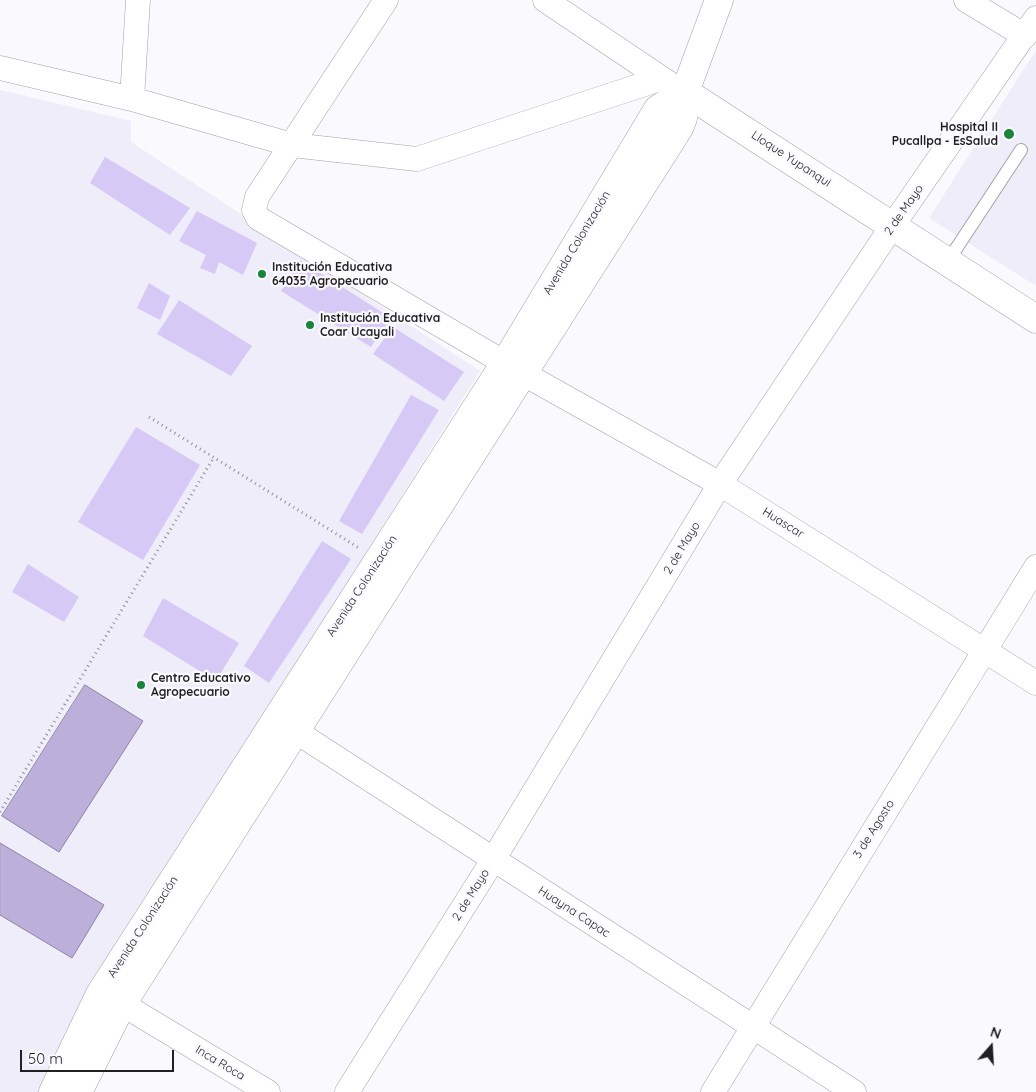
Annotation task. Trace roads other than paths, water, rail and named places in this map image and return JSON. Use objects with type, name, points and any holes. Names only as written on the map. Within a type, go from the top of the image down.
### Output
[{"type":"street","points":[[132,99],[138,0]]},
{"type":"street","points":[[292,145],[386,0]]},
{"type":"street","name":"Lloque Yupanqui","points":[[545,0],[660,79],[685,92],[894,225],[1036,319]]},
{"type":"street","points":[[685,92],[719,0]]},
{"type":"street","points":[[966,0],[1030,27]]},
{"type":"street","name":"2 de Mayo","points":[[347,1092],[493,860],[720,484],[1030,27]]},
{"type":"street","points":[[0,68],[132,99],[292,145],[417,159],[660,79]]},
{"type":"street","name":"Avenida Colonización","points":[[78,1092],[122,1004],[397,568],[514,368],[658,109],[685,92]]},
{"type":"street","name":"Huascar","points":[[292,145],[257,198],[254,210],[258,218],[514,368],[720,484],[986,649],[1036,683]]},
{"type":"street","name":"Avenida Colonización","points":[[53,1092],[100,994],[380,558],[514,368]]},
{"type":"street","name":"3 de Agosto","points":[[713,1092],[1036,567]]},
{"type":"street","name":"Huayna Capac","points":[[295,731],[854,1092]]},
{"type":"street","name":"Inca Roca","points":[[122,1004],[268,1092]]},
{"type":"lane","points":[[948,260],[1021,150]]},
{"type":"place","name":"Hospital II Pucallpa - EsSalud","points":[[1009,134]]},
{"type":"place","name":"Institución Educativa 64035 Agropecuario","points":[[262,274]]},
{"type":"place","name":"Institución Educativa Coar Ucayali","points":[[310,325]]},
{"type":"place","name":"Centro Educativo Agropecuario","points":[[141,685]]}]
